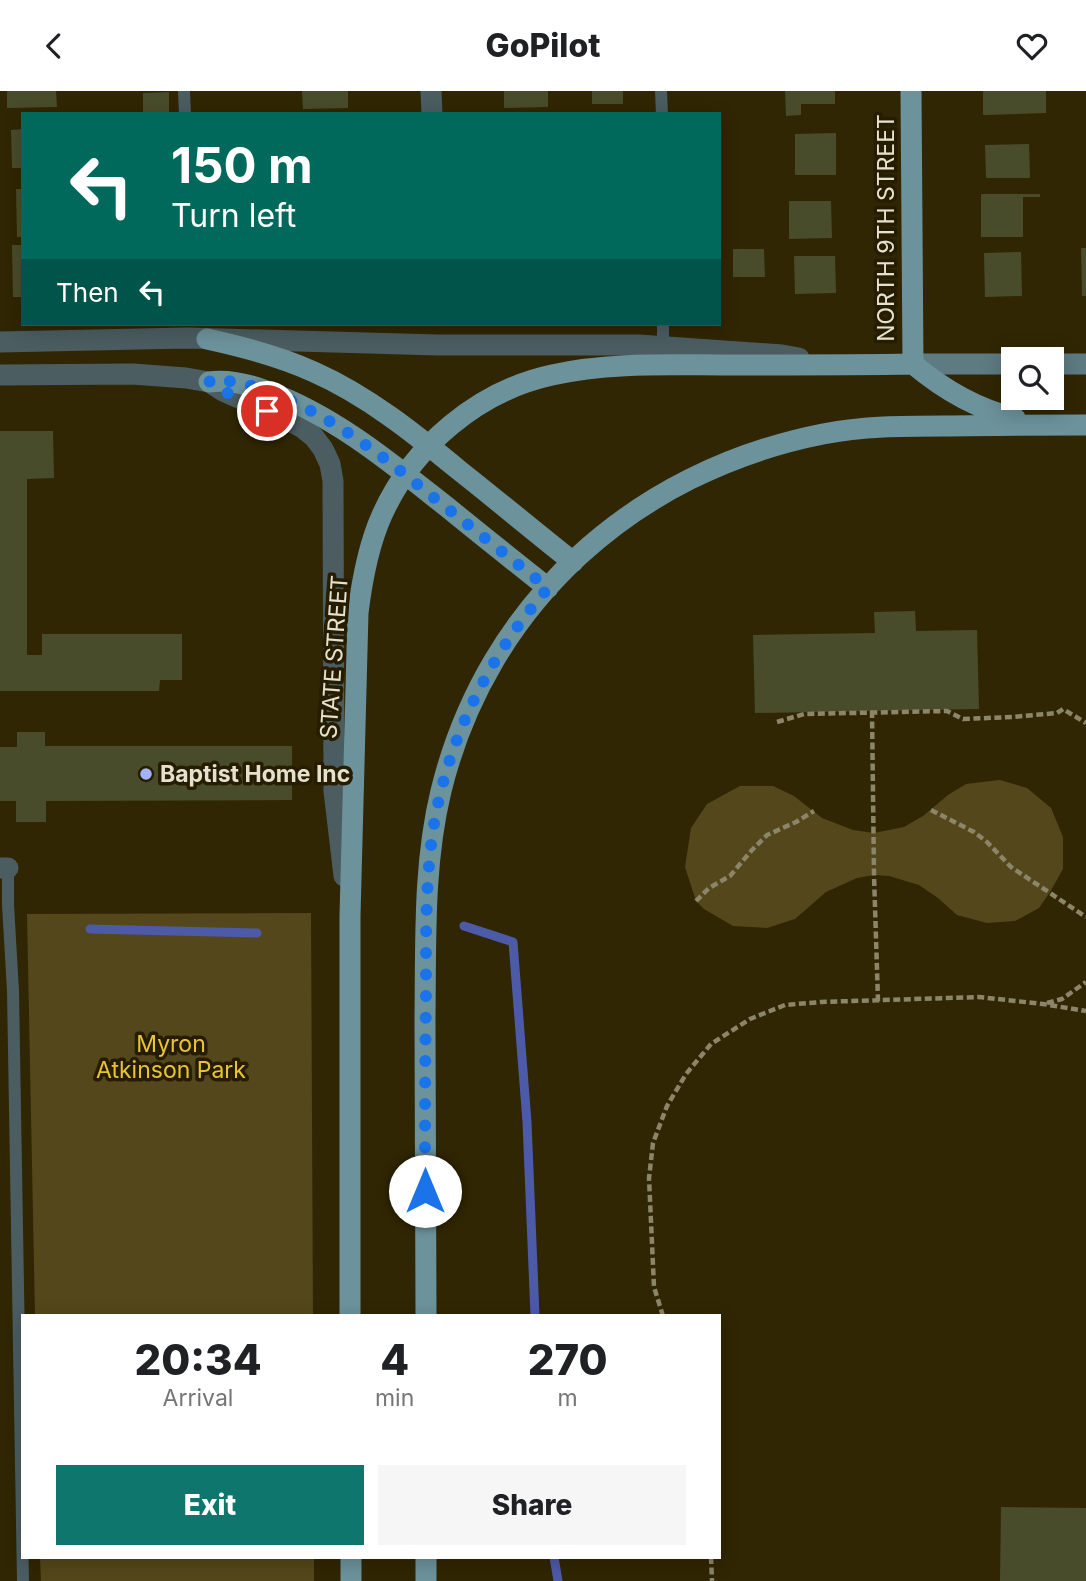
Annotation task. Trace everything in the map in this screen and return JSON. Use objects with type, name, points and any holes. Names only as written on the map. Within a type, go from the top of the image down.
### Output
[{"type":"main road","name":"NORTH 9TH STREET","points":[[911,91],[913,364]]},
{"type":"main road","points":[[193,334],[266,353],[317,373],[372,404],[429,446],[573,562]]},
{"type":"main road","name":"STATE STREET","points":[[350,1314],[349,916],[358,613],[361,586],[382,515],[406,474],[443,431],[480,404],[527,382],[551,375],[625,366],[663,356],[825,365],[913,364]]},
{"type":"main road","points":[[913,364],[1001,364]]},
{"type":"main road","points":[[913,364],[948,391],[976,406],[1012,418],[1055,425]]},
{"type":"main road","points":[[1064,364],[1086,364]]},
{"type":"main road","points":[[209,381],[223,380],[261,389],[296,403],[351,434],[406,474],[548,588]]},
{"type":"main road","points":[[426,1314],[427,902],[434,824],[451,755],[464,722],[496,657],[514,629],[573,562],[606,532],[656,496],[717,466],[769,447],[826,433],[899,426],[1086,425]]},
{"type":"main road","points":[[351,1559],[351,1581]]},
{"type":"main road","points":[[426,1559],[426,1581]]},
{"type":"street","points":[[431,91],[432,112]]},
{"type":"street","points":[[0,342],[193,334],[438,334],[663,356]]},
{"type":"street","points":[[0,375],[133,374],[209,381],[223,391],[303,428],[323,449],[330,464],[333,481],[334,791],[349,916]]},
{"type":"lane","points":[[184,91],[185,112]]},
{"type":"lane","points":[[662,91],[662,112]]},
{"type":"lane","points":[[663,326],[663,356]]},
{"type":"lane","points":[[4,868],[13,991],[21,1463]]},
{"type":"lane","points":[[23,1559],[23,1581]]},
{"type":"path","points":[[777,722],[804,714],[947,711],[963,719],[1057,713],[1063,709],[1086,723]]},
{"type":"path","points":[[872,711],[878,1001]]},
{"type":"path","points":[[932,810],[974,832],[1011,867],[1086,917]]},
{"type":"path","points":[[696,901],[709,888],[730,876],[767,835],[814,811]]},
{"type":"path","points":[[1043,1004],[1062,999],[1086,982]]},
{"type":"path","points":[[662,1314],[654,1287],[649,1178],[653,1143],[667,1106],[686,1074],[711,1044],[750,1019],[785,1005],[979,997],[1086,1011]]},
{"type":"path","points":[[711,1559],[712,1581]]},
{"type":"green space","points":[[1000,780],[1027,788],[1051,808],[1063,837],[1063,869],[1050,892],[1039,908],[1015,921],[987,923],[957,915],[919,885],[889,876],[874,875],[857,878],[826,892],[795,919],[767,928],[733,926],[704,909],[696,901],[685,867],[691,828],[707,804],[740,786],[773,786],[794,796],[822,818],[853,830],[874,833],[904,827],[966,784]]},
{"type":"green space","name":"Myron Atkinson Park","points":[[311,913],[313,1314],[35,1314],[27,914]]},
{"type":"green space","points":[[40,1559],[314,1559],[314,1581],[41,1581]]},
{"type":"building","points":[[7,91],[56,91],[57,107],[7,108]]},
{"type":"building","points":[[302,91],[348,91],[348,108],[303,109]]},
{"type":"building","points":[[504,91],[548,91],[548,107],[504,108]]},
{"type":"building","points":[[592,91],[623,91],[623,104],[592,104]]},
{"type":"building","points":[[785,91],[835,91],[835,104],[801,104],[801,115],[786,116]]},
{"type":"building","points":[[983,91],[1046,91],[1046,113],[983,115]]},
{"type":"building","points":[[169,92],[169,112],[143,112],[143,93]]},
{"type":"building","points":[[21,129],[21,168],[12,168],[11,130]]},
{"type":"building","points":[[836,133],[836,175],[795,175],[795,134]]},
{"type":"building","points":[[1029,144],[1030,178],[986,178],[985,145]]},
{"type":"building","points":[[16,189],[21,189],[21,237],[17,237]]},
{"type":"building","points":[[981,194],[1040,194],[1040,197],[1023,197],[1023,237],[981,237]]},
{"type":"building","points":[[789,201],[831,201],[832,238],[789,239]]},
{"type":"building","points":[[12,245],[21,245],[21,297],[13,297]]},
{"type":"building","points":[[1081,248],[1086,248],[1086,296],[1082,296]]},
{"type":"building","points":[[733,249],[764,249],[765,277],[733,277]]},
{"type":"building","points":[[1021,252],[1022,296],[985,297],[984,253]]},
{"type":"building","points":[[794,256],[835,256],[836,293],[795,294]]},
{"type":"building","points":[[0,431],[53,431],[54,478],[27,479],[27,655],[42,655],[42,634],[182,634],[182,680],[160,680],[159,691],[0,691]]},
{"type":"building","points":[[915,611],[916,631],[977,630],[979,709],[755,713],[753,635],[875,633],[874,612]]},
{"type":"building","name":"Baptist Home Inc","points":[[17,732],[45,732],[45,746],[292,746],[292,800],[46,801],[46,822],[16,822],[16,801],[0,801],[0,747],[17,747]]},
{"type":"building","points":[[1001,1507],[1086,1508],[1086,1581],[1000,1581]]},
{"type":"waterway","points":[[464,926],[513,942],[527,1122],[535,1314]]},
{"type":"waterway","points":[[90,929],[257,933]]},
{"type":"waterway","points":[[554,1559],[558,1581]]},
{"type":"place","name":"Baptist Home Inc","points":[[146,774]]},
{"type":"route","points":[[267,411],[223,391],[209,381],[223,380],[261,389],[285,397],[329,420],[406,474],[548,588],[514,629],[479,690],[451,755],[434,824],[427,902],[425,1191]]}]
